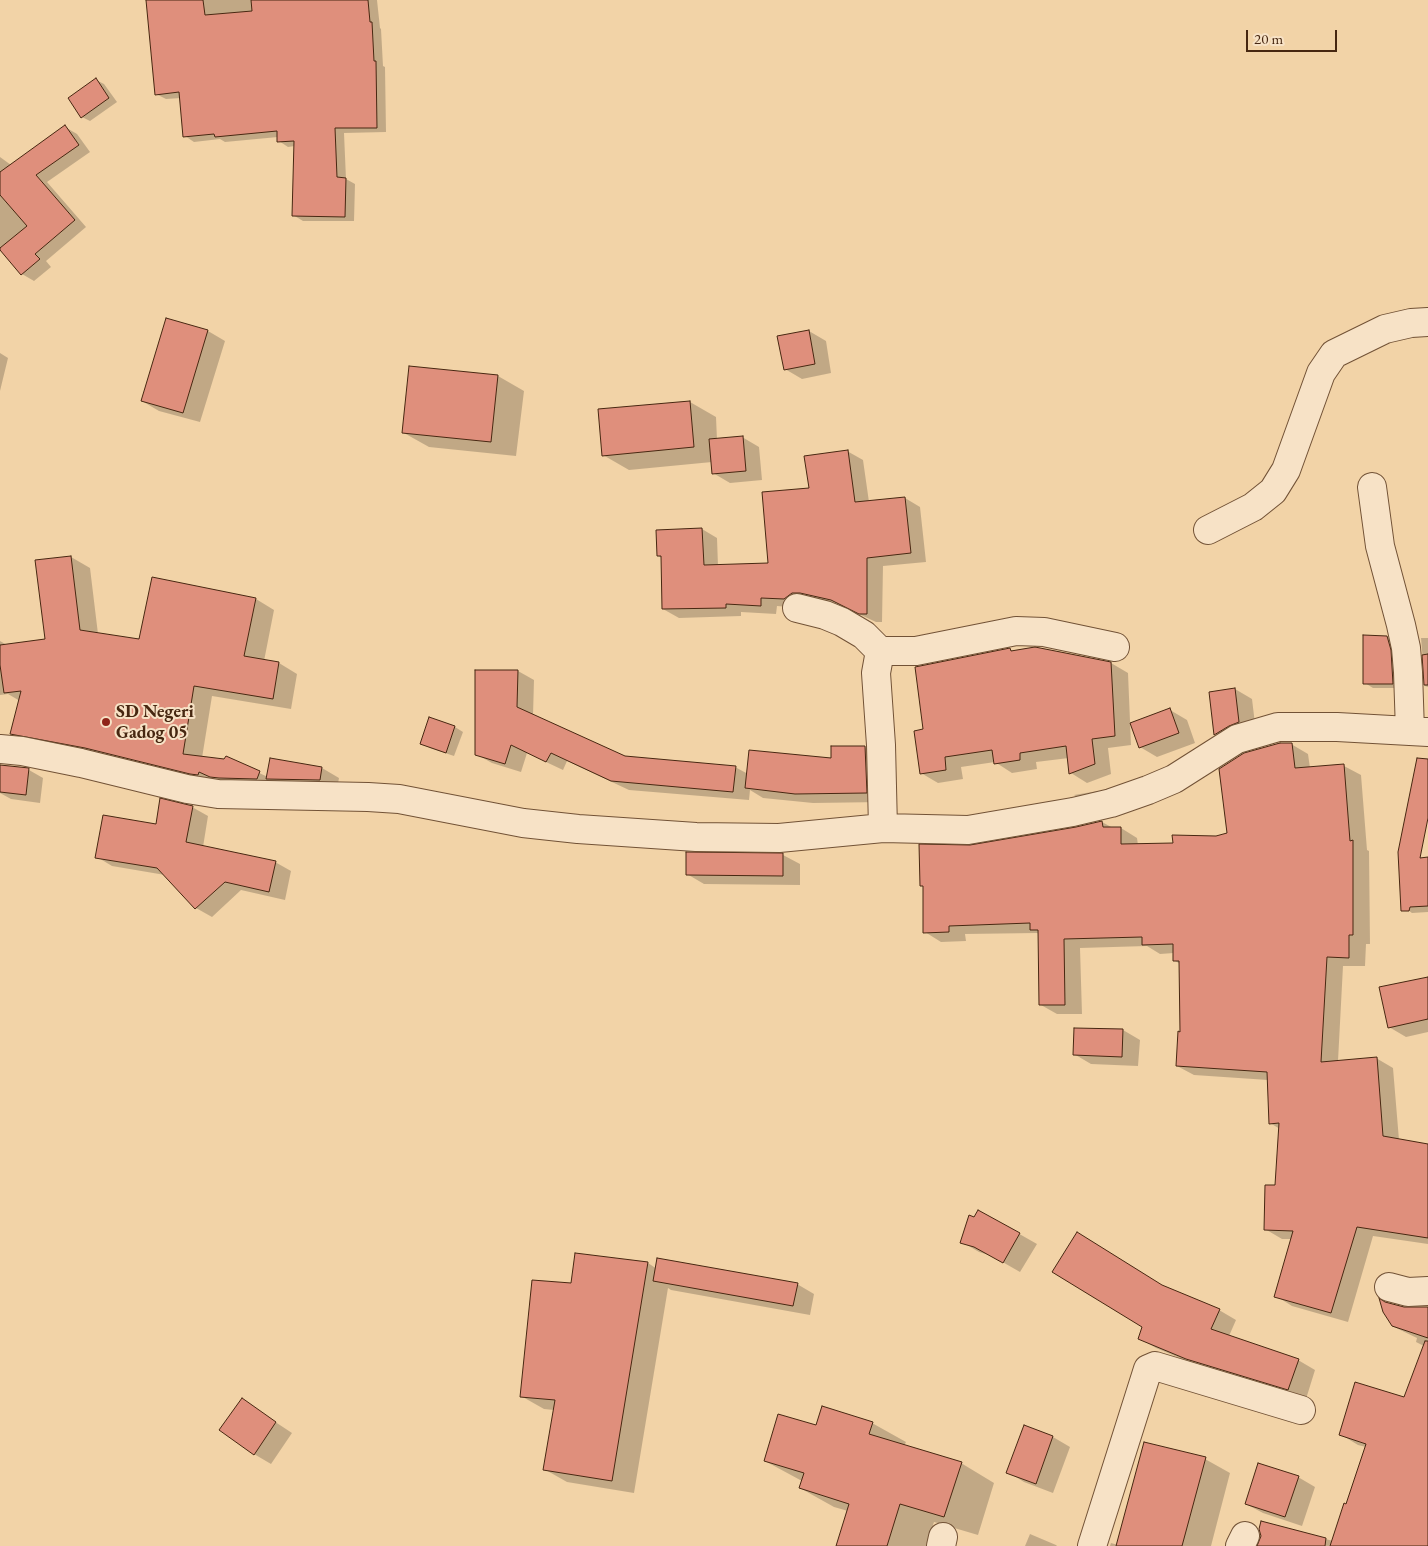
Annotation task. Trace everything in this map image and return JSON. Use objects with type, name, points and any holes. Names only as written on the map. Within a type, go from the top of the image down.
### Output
[{"type":"street","points":[[1208,530],[1253,507],[1274,491],[1286,470],[1321,373],[1334,354],[1385,329],[1411,323],[1428,322]]},
{"type":"street","points":[[0,749],[22,751],[81,763],[156,783],[202,792],[399,799],[524,823],[578,829],[696,837],[779,838],[883,828],[968,830],[1022,822],[1110,804],[1174,779],[1237,739],[1278,727],[1319,726],[1419,732],[1408,672],[1406,648],[1380,546],[1372,487]]},
{"type":"street","points":[[797,608],[825,615],[842,622],[864,635],[880,652],[916,651],[1016,631],[1044,632],[1115,647]]},
{"type":"street","points":[[880,652],[876,673],[881,745],[883,828]]},
{"type":"street","points":[[1389,1288],[1408,1292],[1428,1291]]},
{"type":"street","points":[[1092,1546],[1146,1372],[1152,1367],[1155,1366],[1301,1410]]},
{"type":"building","points":[[146,0],[203,0],[205,15],[252,11],[251,0],[368,0],[370,22],[372,22],[374,61],[376,61],[377,128],[335,128],[337,177],[346,178],[345,217],[292,216],[294,141],[277,142],[277,131],[215,137],[214,134],[183,137],[179,92],[155,95]]},
{"type":"building","points":[[96,78],[109,98],[81,118],[68,98]]},
{"type":"building","points":[[65,125],[79,145],[36,175],[75,220],[35,254],[40,259],[21,275],[0,248],[27,226],[0,195],[0,172]]},
{"type":"building","points":[[166,318],[208,330],[183,413],[141,401]]},
{"type":"building","points":[[809,330],[815,364],[784,370],[777,336]]},
{"type":"building","points":[[409,366],[498,375],[491,442],[402,433]]},
{"type":"building","points":[[690,401],[694,447],[602,456],[598,409]]},
{"type":"building","points":[[743,436],[746,471],[712,474],[709,439]]},
{"type":"building","points":[[848,450],[855,502],[905,497],[911,553],[867,558],[867,614],[859,614],[831,600],[800,593],[792,593],[784,599],[761,598],[761,606],[726,604],[726,608],[662,609],[661,556],[657,556],[656,530],[702,528],[704,565],[768,563],[762,492],[809,488],[804,456]]},
{"type":"building","points":[[71,556],[80,630],[139,639],[152,577],[256,598],[244,656],[279,662],[273,699],[194,686],[183,754],[224,759],[226,756],[260,771],[257,779],[210,777],[199,772],[198,775],[190,774],[85,748],[10,734],[21,691],[4,693],[0,665],[0,645],[45,639],[35,560]]},
{"type":"building","points":[[1363,635],[1387,636],[1391,650],[1393,684],[1363,684]]},
{"type":"building","points":[[1035,647],[1111,662],[1115,736],[1092,739],[1095,764],[1069,774],[1066,746],[1020,753],[1020,760],[994,764],[992,750],[945,757],[946,770],[920,774],[914,731],[923,729],[915,667],[1010,648],[1011,651]]},
{"type":"building","points":[[1428,654],[1428,685],[1424,685],[1422,655]]},
{"type":"building","points":[[475,670],[518,670],[517,707],[625,756],[736,766],[733,792],[611,781],[551,753],[546,762],[511,745],[505,764],[475,755]]},
{"type":"building","points":[[1235,688],[1239,722],[1214,735],[1209,692]]},
{"type":"building","points":[[1170,708],[1179,733],[1139,748],[1130,723]]},
{"type":"building","points":[[429,717],[455,726],[446,753],[420,744]]},
{"type":"building","points":[[1280,743],[1292,743],[1295,768],[1344,764],[1350,841],[1353,840],[1353,935],[1349,935],[1349,958],[1327,957],[1321,1062],[1377,1057],[1383,1136],[1428,1144],[1428,1238],[1357,1227],[1331,1313],[1274,1297],[1293,1231],[1264,1230],[1265,1185],[1275,1185],[1279,1123],[1269,1124],[1267,1072],[1176,1066],[1178,1031],[1180,1032],[1179,961],[1173,961],[1173,944],[1142,945],[1142,937],[1064,939],[1065,1005],[1039,1005],[1038,930],[1030,930],[1030,923],[949,926],[949,932],[923,933],[923,886],[920,886],[919,844],[970,845],[1102,821],[1103,827],[1121,827],[1121,844],[1173,843],[1172,835],[1216,836],[1227,833],[1219,769],[1244,753]]},
{"type":"building","points":[[831,746],[865,746],[867,793],[795,794],[745,788],[749,750],[831,758]]},
{"type":"building","points":[[270,758],[322,767],[320,780],[266,779]]},
{"type":"building","points":[[1417,758],[1428,759],[1428,818],[1420,858],[1428,857],[1428,906],[1410,907],[1409,911],[1401,911],[1398,852]]},
{"type":"building","points":[[0,765],[29,768],[26,795],[0,792]]},
{"type":"building","points":[[160,798],[193,806],[186,842],[276,861],[269,892],[225,882],[195,909],[157,868],[95,858],[103,815],[156,824]]},
{"type":"building","points":[[686,852],[783,853],[783,876],[686,875]]},
{"type":"building","points":[[1428,977],[1428,1019],[1388,1028],[1379,987]]},
{"type":"building","points":[[1074,1028],[1123,1029],[1122,1057],[1073,1055]]},
{"type":"building","points":[[978,1210],[1020,1233],[1003,1263],[974,1247],[960,1243],[969,1215],[974,1217]]},
{"type":"building","points":[[1077,1232],[1162,1285],[1220,1309],[1211,1329],[1299,1359],[1288,1390],[1186,1359],[1138,1339],[1142,1327],[1052,1272]]},
{"type":"building","points":[[575,1253],[648,1262],[612,1481],[543,1470],[555,1400],[520,1397],[532,1280],[571,1283]]},
{"type":"building","points":[[657,1258],[798,1283],[793,1306],[653,1281]]},
{"type":"building","points":[[1379,1298],[1385,1302],[1404,1307],[1428,1307],[1428,1338],[1392,1326],[1383,1312]]},
{"type":"building","points":[[1425,1341],[1428,1341],[1428,1546],[1330,1546],[1366,1444],[1339,1435],[1355,1382],[1404,1397]]},
{"type":"building","points":[[242,1398],[276,1422],[254,1455],[219,1430]]},
{"type":"building","points":[[822,1406],[873,1422],[869,1434],[962,1462],[944,1517],[900,1504],[887,1546],[836,1546],[849,1504],[799,1488],[804,1473],[764,1461],[778,1414],[816,1425]]},
{"type":"building","points":[[1024,1425],[1053,1436],[1036,1484],[1006,1473]]},
{"type":"building","points":[[1144,1442],[1206,1457],[1182,1546],[1116,1546]]},
{"type":"building","points":[[1258,1463],[1299,1476],[1285,1517],[1245,1504]]},
{"type":"building","points":[[1261,1521],[1326,1538],[1325,1546],[1257,1546],[1261,1536],[1259,1529]]},
{"type":"place","name":"SD Negeri Gadog 05","points":[[106,722]]}]
